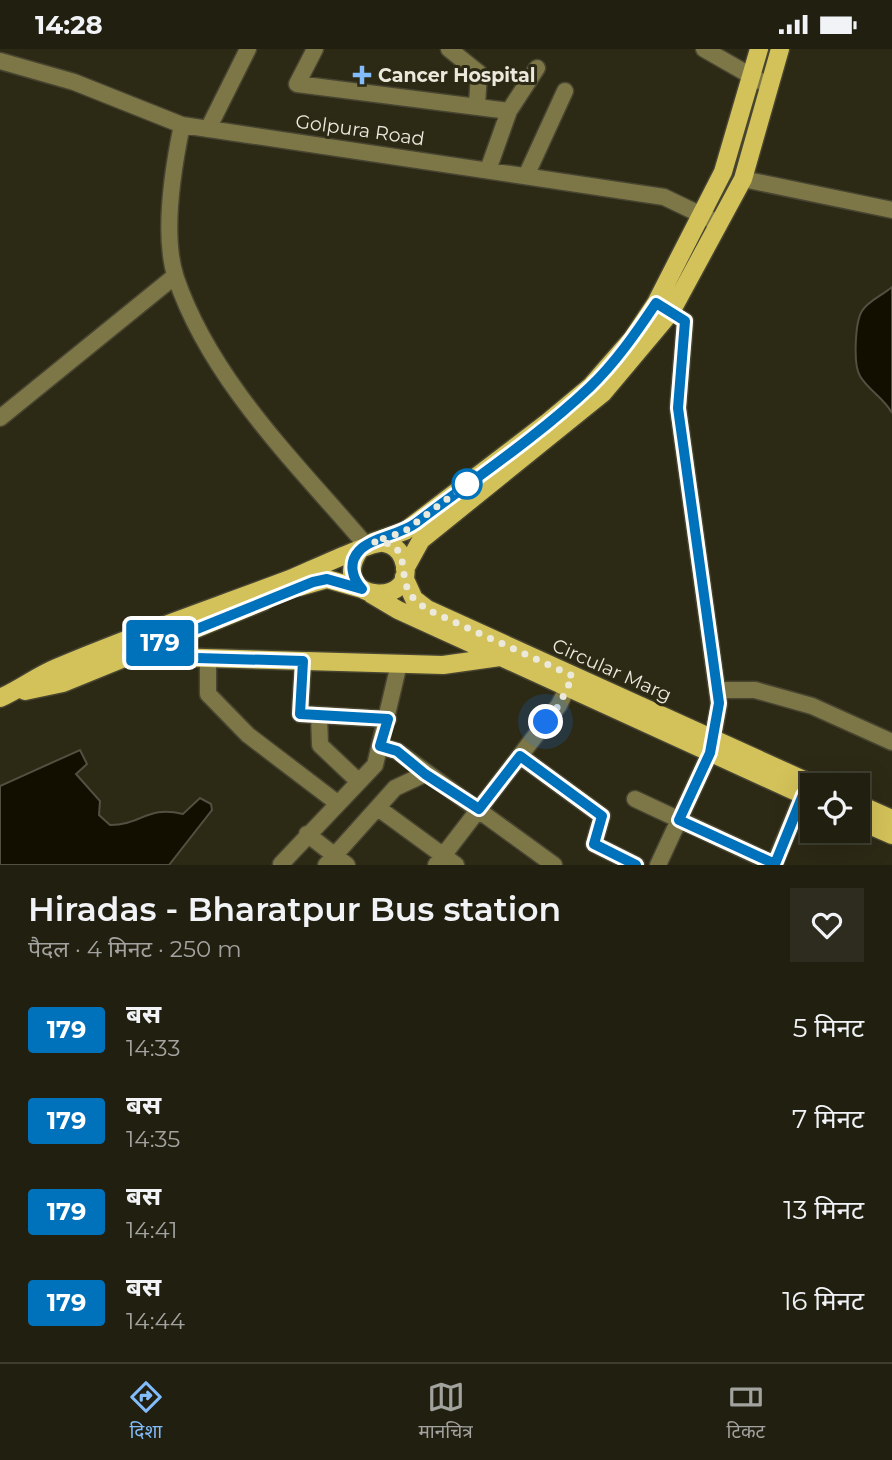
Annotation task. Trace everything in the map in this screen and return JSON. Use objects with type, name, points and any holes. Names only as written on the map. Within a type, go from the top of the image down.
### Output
[{"type":"main road","points":[[759,49],[725,166],[713,191],[712,197],[718,204],[727,205],[745,176],[780,49]]},
{"type":"main road","points":[[725,166],[732,159],[739,159],[746,167],[745,176]]},
{"type":"main road","points":[[710,219],[713,191]]},
{"type":"main road","points":[[366,546],[352,566],[353,575],[365,591],[386,594],[400,585],[421,540],[603,393],[663,307],[710,219],[731,200]]},
{"type":"main road","points":[[2,694],[55,668],[405,531],[591,386],[663,307]]},
{"type":"main road","points":[[366,546],[396,548],[404,573]]},
{"type":"main road","name":"Circular Marg","points":[[404,573],[409,592],[426,609],[571,682],[800,788]]},
{"type":"main road","name":"Circular Marg","points":[[2,694],[63,683],[313,582],[327,579],[365,591],[398,610],[500,657],[571,682]]},
{"type":"main road","points":[[130,656],[443,665],[500,657]]},
{"type":"main road","points":[[870,809],[892,819]]},
{"type":"main road","points":[[870,825],[892,835]]},
{"type":"street","points":[[208,129],[219,102],[248,49]]},
{"type":"street","points":[[315,49],[297,84],[509,111]]},
{"type":"street","points":[[449,49],[478,73],[477,105]]},
{"type":"street","points":[[704,49],[769,85]]},
{"type":"street","name":"Golpura Road","points":[[0,61],[74,82],[182,125],[664,197],[710,219]]},
{"type":"street","points":[[488,170],[509,111],[537,68]]},
{"type":"street","points":[[526,176],[565,91]]},
{"type":"street","points":[[182,125],[174,165],[170,219],[175,276],[210,351],[259,418],[366,546]]},
{"type":"street","points":[[745,176],[892,210]]},
{"type":"street","points":[[0,418],[175,276]]},
{"type":"street","points":[[658,865],[711,746],[719,703],[678,408],[685,321],[663,307]]},
{"type":"street","points":[[208,658],[208,694],[248,735],[336,802]]},
{"type":"street","points":[[303,661],[300,714],[388,719]]},
{"type":"street","points":[[281,864],[336,802],[375,765],[400,664]]},
{"type":"street","points":[[378,808],[445,862],[479,809],[559,705],[571,682]]},
{"type":"street","points":[[717,690],[755,690],[812,706],[892,742]]},
{"type":"street","points":[[319,715],[320,745],[358,781]]},
{"type":"street","points":[[380,746],[397,751],[425,774],[479,809],[554,865]]},
{"type":"street","points":[[520,756],[602,816],[594,844],[636,865]]},
{"type":"street","points":[[375,765],[395,787]]},
{"type":"street","points":[[307,834],[336,862],[395,787],[425,774]]},
{"type":"street","points":[[635,799],[774,865],[800,814]]},
{"type":"shaded area","points":[[892,287],[892,413],[860,376],[856,333],[862,311]]},
{"type":"shaded area","points":[[80,750],[87,764],[76,774],[100,801],[99,815],[110,825],[161,812],[183,814],[200,798],[211,804],[212,810],[169,865],[0,865],[0,786]]},
{"type":"bus line","name":"179","points":[[636,865],[594,844],[602,816],[520,756],[479,809],[425,774],[397,751],[380,746],[388,719],[300,714],[303,661],[130,656],[313,582],[327,579],[343,581],[362,589],[356,583],[352,566],[359,551],[366,545],[405,531],[548,422],[591,386],[632,339],[656,303],[685,321],[678,408],[719,703],[710,753],[679,820],[775,864],[800,802]]},
{"type":"place","name":"Cancer Hospital","points":[[362,75]]},
{"type":"route","points":[[467,484],[405,531],[373,542],[389,544],[401,554],[409,592],[426,609],[573,676],[559,705],[546,722]]}]
